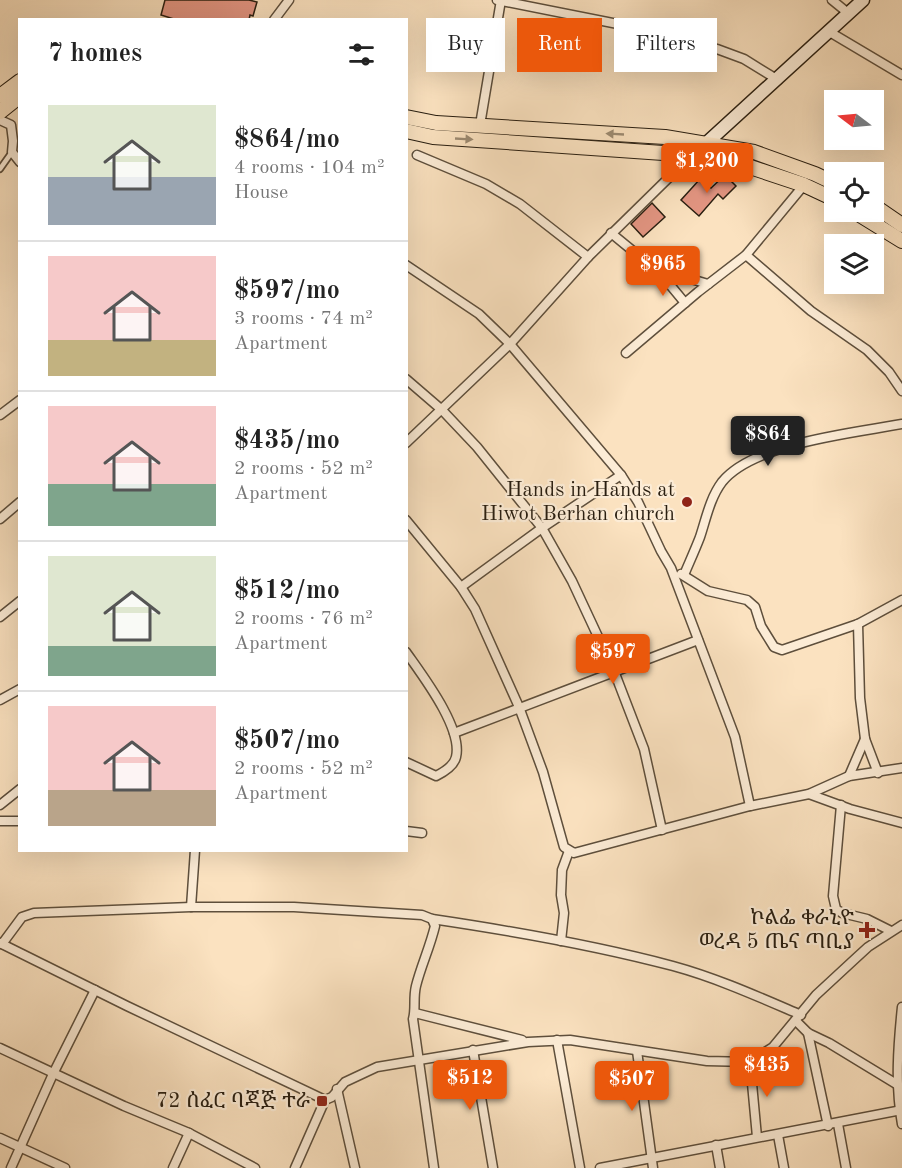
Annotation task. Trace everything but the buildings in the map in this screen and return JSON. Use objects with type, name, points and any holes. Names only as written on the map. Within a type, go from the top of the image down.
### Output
[{"type":"main road","points":[[0,96],[18,82]]},
{"type":"main road","points":[[0,112],[18,98]]},
{"type":"main road","points":[[408,117],[436,123],[561,132],[665,136],[754,152],[824,178]]},
{"type":"main road","points":[[408,131],[433,137],[692,155],[750,166],[824,194]]},
{"type":"main road","points":[[884,213],[902,225]]},
{"type":"main road","points":[[874,222],[902,241]]},
{"type":"street","points":[[276,18],[289,0]]},
{"type":"street","points":[[480,125],[500,0],[668,34],[744,59],[778,80]]},
{"type":"street","points":[[832,0],[848,13]]},
{"type":"street","points":[[408,441],[510,344],[611,233],[692,155],[778,80],[863,0]]},
{"type":"street","points":[[828,31],[902,75]]},
{"type":"street","points":[[0,120],[10,125],[14,141],[12,152],[18,160]]},
{"type":"street","points":[[417,155],[486,184],[512,199],[556,230],[588,257]]},
{"type":"street","points":[[626,353],[746,255],[804,185]]},
{"type":"street","points":[[611,233],[661,274],[685,303]]},
{"type":"street","points":[[746,255],[811,311],[867,350],[889,372],[902,391]]},
{"type":"street","points":[[408,266],[479,314],[510,344],[621,475],[638,502],[671,568],[735,737],[750,806]]},
{"type":"street","points":[[661,274],[681,276],[708,284]]},
{"type":"street","points":[[408,381],[442,410],[477,447],[542,528],[572,581],[614,671],[644,749],[662,830]]},
{"type":"street","points":[[0,415],[18,402]]},
{"type":"street","points":[[684,575],[712,500],[722,482],[738,469],[762,455],[796,443],[902,424]]},
{"type":"street","points":[[461,587],[542,528],[621,475]]},
{"type":"street","points":[[0,519],[18,504]]},
{"type":"street","points":[[408,522],[461,587],[475,609],[519,707],[543,772],[564,848],[568,851],[574,853],[750,806],[809,794],[849,776],[902,768]]},
{"type":"street","points":[[408,535],[414,529]]},
{"type":"street","points":[[671,568],[708,591],[747,600],[755,607],[761,626],[774,647],[782,650],[858,624],[902,600]]},
{"type":"street","points":[[0,617],[18,603]]},
{"type":"street","points":[[858,624],[860,698],[865,739],[878,773]]},
{"type":"street","points":[[454,733],[698,640]]},
{"type":"street","points":[[408,655],[434,689],[454,733],[456,759],[447,770],[436,776],[408,763]]},
{"type":"street","points":[[408,667],[420,671]]},
{"type":"street","points":[[0,700],[18,690]]},
{"type":"street","points":[[849,776],[865,739]]},
{"type":"street","points":[[0,806],[18,791]]},
{"type":"street","points":[[809,794],[902,823]]},
{"type":"street","points":[[840,805],[833,896],[836,909],[842,913],[867,919],[891,931]]},
{"type":"street","points":[[0,821],[18,821]]},
{"type":"street","points":[[408,831],[422,833]]},
{"type":"street","points":[[561,941],[564,913],[561,895],[562,870],[568,851]]},
{"type":"street","points":[[190,907],[195,852]]},
{"type":"street","points":[[325,1100],[1,944],[22,917],[34,913],[190,907],[294,907],[422,915],[432,919],[561,941],[674,966],[741,989],[798,1018],[808,1033],[828,1125]]},
{"type":"street","points":[[432,919],[435,926],[432,941],[416,986],[413,1002],[415,1013],[413,1031],[434,1168]]},
{"type":"street","points":[[295,1168],[325,1100],[332,1097],[345,1082],[377,1067],[473,1050],[557,1040],[707,1061],[750,1062],[774,1047],[816,995],[868,947],[902,925]]},
{"type":"street","points":[[11,1168],[53,1074],[95,990]]},
{"type":"street","points":[[902,1007],[898,1049],[898,1085],[902,1124]]},
{"type":"street","points":[[415,1013],[528,1042]]},
{"type":"street","points":[[808,1033],[829,1043],[898,1085]]},
{"type":"street","points":[[557,1040],[580,1168]]},
{"type":"street","points":[[0,1048],[53,1074],[189,1133],[255,1168]]},
{"type":"street","points":[[473,1050],[493,1168]]},
{"type":"street","points":[[637,1051],[652,1163]]},
{"type":"street","points":[[750,1062],[757,1137]]},
{"type":"street","points":[[337,1089],[355,1168]]},
{"type":"street","points":[[600,1168],[652,1163],[716,1145],[838,1124],[901,1110]]},
{"type":"street","points":[[838,1124],[846,1168]]},
{"type":"street","points":[[173,1168],[189,1133]]},
{"type":"street","points":[[778,1135],[784,1168]]},
{"type":"street","points":[[0,1138],[65,1168]]},
{"type":"street","points":[[716,1145],[720,1168]]},
{"type":"lane","points":[[0,169],[12,152]]},
{"type":"place","name":"Hands in Hands at Hiwot Berhan church","points":[[687,502]]},
{"type":"place","name":"ኮልፌ ቀራኒዮ ወረዳ 5 ጤና ጣቢያ","points":[[867,930]]},
{"type":"place","name":"72 ሰፈር ባጃጅ ተራ","points":[[322,1101]]}]
